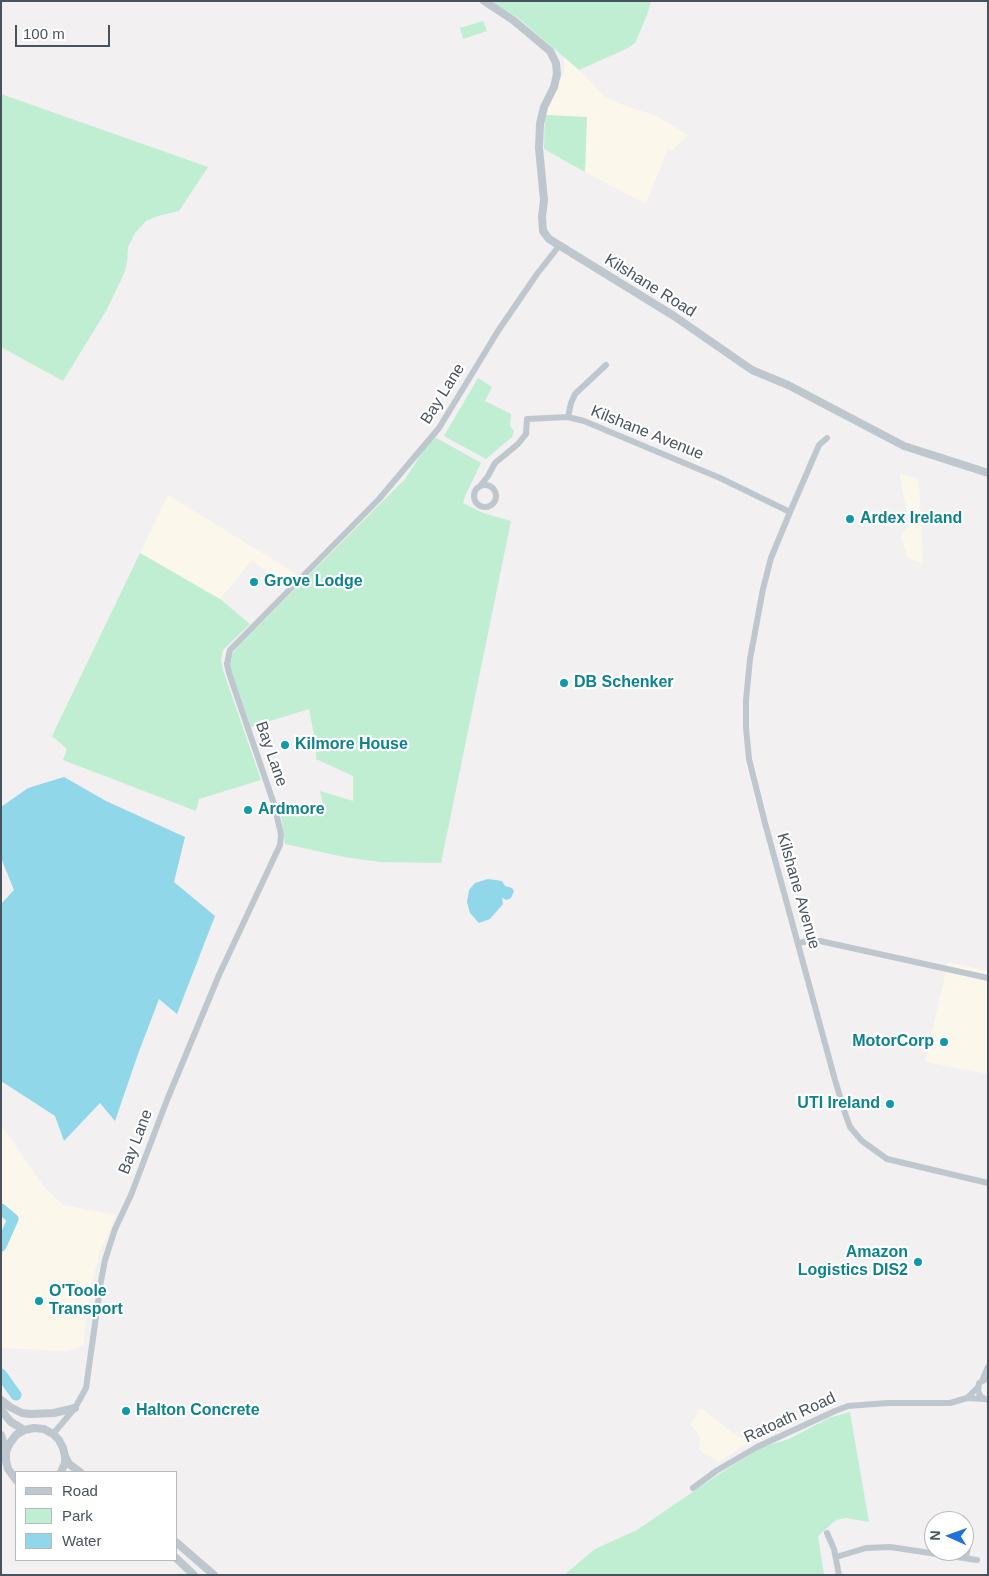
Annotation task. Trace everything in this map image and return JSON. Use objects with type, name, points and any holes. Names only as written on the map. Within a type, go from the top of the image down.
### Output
[{"type":"street","name":"Kilshane Road","points":[[484,1],[513,20],[550,51],[556,63],[557,74],[554,87],[544,107],[540,124],[539,148],[544,200],[543,231],[550,239],[674,316],[752,370],[788,385],[904,446],[988,473]]},
{"type":"street","name":"Bay Lane","points":[[53,1434],[75,1408],[86,1388],[101,1282],[110,1241],[128,1202],[218,975],[280,845],[281,834],[274,804],[229,673],[227,664],[230,650],[378,499],[439,428],[498,331],[537,274],[559,246]]},
{"type":"street","points":[[568,418],[575,394],[606,365]]},
{"type":"street","name":"Kilshane Avenue","points":[[481,485],[495,463],[518,444],[526,434],[527,419],[568,418],[584,421],[720,478],[790,512]]},
{"type":"street","name":"Kilshane Avenue","points":[[827,438],[819,445],[790,512],[771,558],[762,589],[746,700],[749,759],[845,1113],[855,1133],[876,1152],[888,1159],[988,1183]]},
{"type":"street","points":[[488,476],[496,492],[496,500],[491,506],[484,507],[477,503],[474,497],[476,490],[481,485],[492,486]]},
{"type":"street","points":[[798,944],[820,941],[988,978]]},
{"type":"street","points":[[986,1399],[979,1393],[988,1367]]},
{"type":"street","points":[[968,1398],[983,1382]]},
{"type":"street","name":"Ratoath Road","points":[[693,1488],[716,1471],[757,1446],[838,1409],[848,1406],[888,1403],[950,1403],[968,1398],[986,1399]]},
{"type":"street","points":[[1,1400],[22,1413],[30,1414],[54,1413],[75,1408]]},
{"type":"street","points":[[1,1410],[11,1422],[24,1430]]},
{"type":"street","points":[[6,1452],[16,1435],[24,1430],[44,1429],[53,1434],[63,1448],[69,1464],[79,1471]]},
{"type":"street","points":[[1,1435],[8,1469],[15,1479]]},
{"type":"street","points":[[61,1471],[65,1463],[65,1456]]},
{"type":"street","points":[[827,1532],[836,1557],[839,1575]]},
{"type":"street","points":[[178,1544],[214,1575]]},
{"type":"street","points":[[836,1557],[866,1548],[884,1547],[924,1552]]},
{"type":"street","points":[[974,1559],[978,1560]]},
{"type":"street","points":[[178,1560],[194,1575]]},
{"type":"shaded area","points":[[565,56],[605,97],[657,116],[689,136],[673,150],[668,149],[646,204],[585,172],[587,117],[545,115],[564,73]]},
{"type":"shaded area","points":[[900,473],[919,479],[923,564],[908,558],[901,538],[910,525]]},
{"type":"shaded area","points":[[168,495],[295,573],[282,584],[252,560],[220,599],[140,553]]},
{"type":"shaded area","points":[[948,962],[988,971],[988,1074],[925,1062]]},
{"type":"shaded area","points":[[1,1125],[45,1188],[63,1205],[116,1215],[100,1253],[90,1290],[83,1345],[75,1349],[67,1351],[1,1348],[1,1256],[17,1220],[1,1206]]},
{"type":"shaded area","points":[[700,1409],[704,1410],[734,1434],[749,1442],[719,1462],[699,1450],[700,1436],[690,1424]]},
{"type":"green space","points":[[494,1],[651,1],[635,43],[579,70],[517,17],[493,3]]},
{"type":"green space","points":[[483,21],[487,31],[463,39],[460,28]]},
{"type":"green space","points":[[1,94],[208,167],[179,211],[146,221],[135,233],[128,247],[124,274],[106,311],[63,381],[1,347]]},
{"type":"green space","points":[[545,115],[587,117],[585,172],[544,149]]},
{"type":"green space","points":[[478,378],[492,387],[485,401],[511,414],[510,426],[514,431],[512,437],[486,459],[444,436]]},
{"type":"green space","points":[[433,436],[481,463],[463,503],[483,513],[511,521],[441,863],[380,862],[344,857],[285,844],[281,815],[323,805],[320,791],[353,801],[353,776],[316,759],[316,745],[309,709],[251,727],[229,664],[231,656],[237,647],[405,479]]},
{"type":"green space","points":[[140,553],[220,599],[250,624],[223,650],[221,659],[223,670],[261,780],[199,799],[196,811],[63,760],[67,749],[52,736]]},
{"type":"green space","points":[[850,1412],[869,1522],[846,1518],[836,1520],[818,1536],[824,1575],[564,1575],[595,1549],[637,1530],[762,1447],[789,1439],[829,1418]]},
{"type":"water","points":[[64,777],[106,801],[185,837],[174,882],[215,916],[177,1014],[159,999],[115,1121],[100,1103],[64,1141],[55,1116],[1,1081],[1,904],[14,890],[1,858],[1,807],[28,788]]},
{"type":"water","points":[[488,879],[502,881],[505,886],[512,888],[514,891],[511,898],[507,900],[502,898],[503,904],[490,919],[479,923],[470,913],[467,902],[469,890],[475,883]]},
{"type":"waterway","points":[[1,1209],[13,1219],[1,1246]]},
{"type":"waterway","points":[[1,1374],[16,1395]]},
{"type":"place","name":"Ardex Ireland","points":[[850,519]]},
{"type":"place","name":"Grove Lodge","points":[[254,582]]},
{"type":"place","name":"DB Schenker","points":[[564,683]]},
{"type":"place","name":"Kilmore House","points":[[285,745]]},
{"type":"place","name":"Ardmore","points":[[248,810]]},
{"type":"place","name":"MotorCorp","points":[[944,1042]]},
{"type":"place","name":"UTI Ireland","points":[[890,1104]]},
{"type":"place","name":"Amazon Logistics DIS2","points":[[918,1262]]},
{"type":"place","name":"O'Toole Transport","points":[[39,1301]]},
{"type":"place","name":"Halton Concrete","points":[[126,1411]]}]
